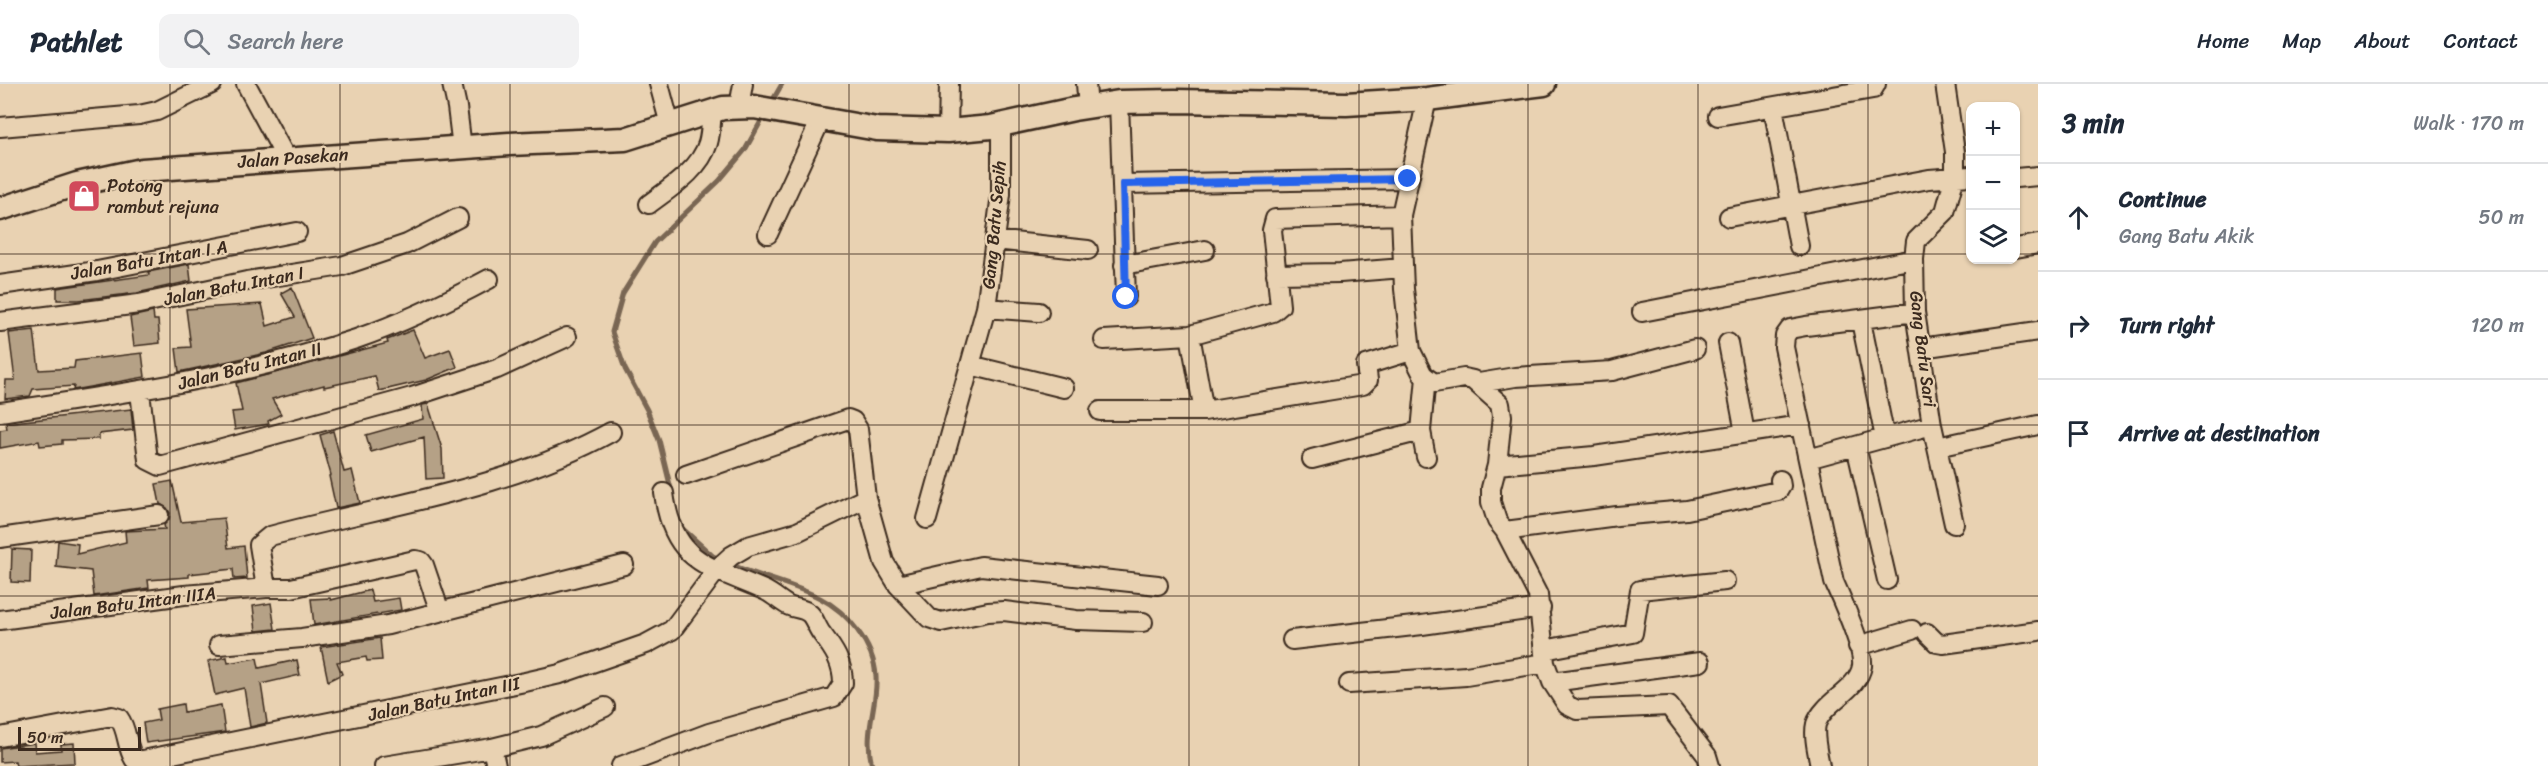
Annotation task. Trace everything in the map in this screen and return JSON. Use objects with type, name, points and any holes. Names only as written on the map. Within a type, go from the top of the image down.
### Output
[{"type":"street","points":[[0,127],[139,115],[157,111],[212,84]]},
{"type":"street","points":[[246,84],[286,158]]},
{"type":"street","points":[[452,84],[458,107],[462,148]]},
{"type":"street","points":[[659,84],[670,125]]},
{"type":"street","points":[[739,106],[743,84]]},
{"type":"street","points":[[948,131],[949,84]]},
{"type":"street","points":[[1086,84],[1088,106]]},
{"type":"street","name":"Jalan Pasekan","points":[[0,209],[104,176],[166,168],[286,158],[625,140],[712,110],[739,106],[877,129],[948,131],[1001,125],[1088,106],[1119,102],[1175,100],[1346,104],[1544,84]]},
{"type":"street","points":[[1718,116],[1873,89],[1876,84]]},
{"type":"street","name":"Gang Batu Sari","points":[[1945,84],[1955,152],[1963,176],[1945,212],[1916,242],[1915,312],[1932,424],[1954,524]]},
{"type":"street","points":[[1437,93],[1408,179],[1401,215],[1403,268],[1411,351],[1426,377],[1434,383],[1464,378],[1479,383],[1502,406],[1491,502],[1497,521],[1505,531],[1538,595],[1544,657],[1552,682],[1567,705],[1577,710],[1669,706],[1707,756],[1710,766]]},
{"type":"street","points":[[1119,102],[1126,297]]},
{"type":"street","points":[[1773,106],[1799,246]]},
{"type":"street","points":[[649,204],[688,173],[704,154],[712,110]]},
{"type":"street","points":[[768,234],[821,119]]},
{"type":"street","name":"Gang Batu Sepih","points":[[1001,125],[1001,194],[986,308],[1040,312]]},
{"type":"street","points":[[1729,217],[1963,176]]},
{"type":"street","points":[[2020,178],[2038,176]]},
{"type":"street","points":[[1123,184],[1408,179]]},
{"type":"street","points":[[1104,340],[1190,335],[1273,312],[1281,302],[1272,230],[1275,219],[1401,215]]},
{"type":"street","name":"Jalan Batu Intan I","points":[[0,322],[139,304],[247,281],[342,266],[406,244],[458,218]]},
{"type":"street","name":"Jalan Batu Intan I A","points":[[0,285],[97,271],[297,232]]},
{"type":"street","points":[[995,240],[1088,250]]},
{"type":"street","points":[[2020,247],[2038,243]]},
{"type":"street","points":[[1124,265],[1205,250]]},
{"type":"street","points":[[1642,312],[1914,259]]},
{"type":"street","points":[[1276,274],[1340,273],[1403,268]]},
{"type":"street","name":"Jalan Batu Intan II","points":[[0,412],[140,392],[279,360],[357,338],[438,306],[489,279]]},
{"type":"street","points":[[927,519],[986,308]]},
{"type":"street","points":[[1820,766],[1816,724],[1826,709],[1859,674],[1860,655],[1834,582],[1784,347],[1785,336],[1790,329],[1915,312]]},
{"type":"street","points":[[1861,321],[1886,438]]},
{"type":"street","points":[[1921,348],[2038,331]]},
{"type":"street","points":[[1190,335],[1203,411]]},
{"type":"street","points":[[140,392],[148,460],[160,466],[412,397],[497,369],[567,338]]},
{"type":"street","points":[[1728,343],[1746,433]]},
{"type":"street","points":[[1479,383],[1515,377],[1612,371],[1695,350]]},
{"type":"street","points":[[1100,411],[1203,411],[1363,384],[1368,380],[1366,365],[1411,351]]},
{"type":"street","points":[[970,365],[1064,388]]},
{"type":"street","points":[[1426,377],[1421,431],[1426,457]]},
{"type":"street","points":[[686,475],[848,418],[854,421],[858,429],[866,498],[884,562],[898,585],[929,618],[941,622],[1004,611],[1076,620],[1143,622]]},
{"type":"street","points":[[1808,459],[1932,424]]},
{"type":"street","points":[[1497,465],[1594,456],[1801,425]]},
{"type":"street","points":[[1937,447],[2038,425]]},
{"type":"street","points":[[1312,459],[1421,431]]},
{"type":"street","points":[[266,588],[259,545],[270,536],[449,493],[520,472],[576,451],[611,432]]},
{"type":"street","points":[[1856,446],[1887,580]]},
{"type":"street","points":[[1505,531],[1617,516],[1687,510],[1778,491],[1780,480]]},
{"type":"street","points":[[621,766],[709,733],[834,697],[843,683],[841,663],[811,615],[803,609],[789,606],[722,565],[694,556],[678,541],[667,514],[664,493]]},
{"type":"street","name":"Jalan Batu Intan III","points":[[0,737],[112,716],[119,718],[123,724],[130,752],[135,759],[143,760],[560,674],[646,644],[672,630],[722,565],[748,546],[797,532],[866,498]]},
{"type":"street","points":[[0,538],[159,515]]},
{"type":"street","name":"Jalan Batu Intan IIIA","points":[[0,621],[184,595],[291,588],[416,560],[421,561],[424,565],[440,612]]},
{"type":"street","points":[[219,645],[302,638],[388,625],[624,565]]},
{"type":"street","points":[[898,585],[981,566],[1158,585]]},
{"type":"street","points":[[1349,684],[1466,676],[1632,634],[1640,590],[1725,581]]},
{"type":"street","points":[[1292,640],[1541,608]]},
{"type":"street","points":[[1860,655],[1919,632],[1943,644],[2038,631]]},
{"type":"street","points":[[1552,682],[1700,662]]},
{"type":"street","points":[[384,766],[492,748],[541,736],[605,707]]},
{"type":"street","points":[[492,748],[496,766]]},
{"type":"building","points":[[189,264],[191,281],[137,293],[79,300],[57,300],[57,288],[149,275],[148,272]]},
{"type":"building","points":[[292,287],[312,338],[266,353],[179,372],[176,348],[191,347],[186,309],[262,304],[267,326],[295,317],[281,293]]},
{"type":"building","points":[[153,312],[154,320],[158,320],[160,343],[134,346],[130,317]]},
{"type":"building","points":[[34,330],[39,370],[74,368],[75,361],[142,353],[145,377],[73,390],[74,386],[33,389],[30,396],[5,399],[6,380],[15,380],[9,333]]},
{"type":"building","points":[[413,330],[425,358],[450,349],[457,367],[426,380],[379,391],[375,376],[324,387],[324,385],[272,399],[281,414],[268,421],[269,424],[235,430],[232,412],[242,411],[236,383],[388,343],[387,340]]},
{"type":"building","points":[[428,404],[442,449],[443,478],[426,479],[424,437],[371,452],[366,435],[423,419],[422,405]]},
{"type":"building","points":[[131,409],[133,430],[99,434],[99,439],[62,440],[62,444],[40,446],[39,441],[0,448],[0,430],[7,429],[6,423]]},
{"type":"building","points":[[333,431],[344,472],[352,470],[360,503],[336,508],[329,476],[331,475],[320,435]]},
{"type":"building","points":[[172,481],[181,522],[224,518],[228,548],[244,546],[247,578],[234,579],[233,569],[189,574],[189,577],[148,580],[149,588],[94,596],[91,571],[56,567],[58,541],[78,544],[77,554],[126,542],[125,531],[165,529],[164,525],[169,520],[170,513],[160,504],[156,484]]},
{"type":"building","points":[[12,549],[31,550],[30,583],[11,582]]},
{"type":"building","points":[[370,590],[373,602],[399,598],[401,610],[314,625],[311,599],[330,598],[331,600]]},
{"type":"building","points":[[271,603],[275,629],[256,631],[253,606]]},
{"type":"building","points":[[380,638],[382,660],[367,661],[366,657],[337,662],[342,674],[328,681],[321,647]]},
{"type":"building","points":[[227,657],[228,663],[257,658],[259,668],[297,660],[300,675],[261,684],[267,723],[250,727],[244,688],[215,695],[208,661]]},
{"type":"building","points":[[183,704],[184,712],[221,705],[225,732],[146,743],[143,723],[159,720],[157,709]]},
{"type":"building","points":[[34,743],[35,752],[61,750],[61,744],[74,743],[75,763],[16,766],[15,761],[0,762],[0,748]]},
{"type":"waterway","points":[[771,103],[782,84]]},
{"type":"waterway","points":[[672,493],[659,440],[647,410],[625,369],[612,332],[623,293],[655,242],[719,181],[745,150],[765,114]]},
{"type":"waterway","points":[[680,522],[682,528],[713,556],[721,560]]},
{"type":"waterway","points":[[730,564],[820,598],[849,620],[865,641],[876,676],[869,741],[872,766]]},
{"type":"place","name":"Potong rambut rejuna","points":[[84,196]]},
{"type":"route","points":[[1126,297],[1123,184],[1408,179]]}]
